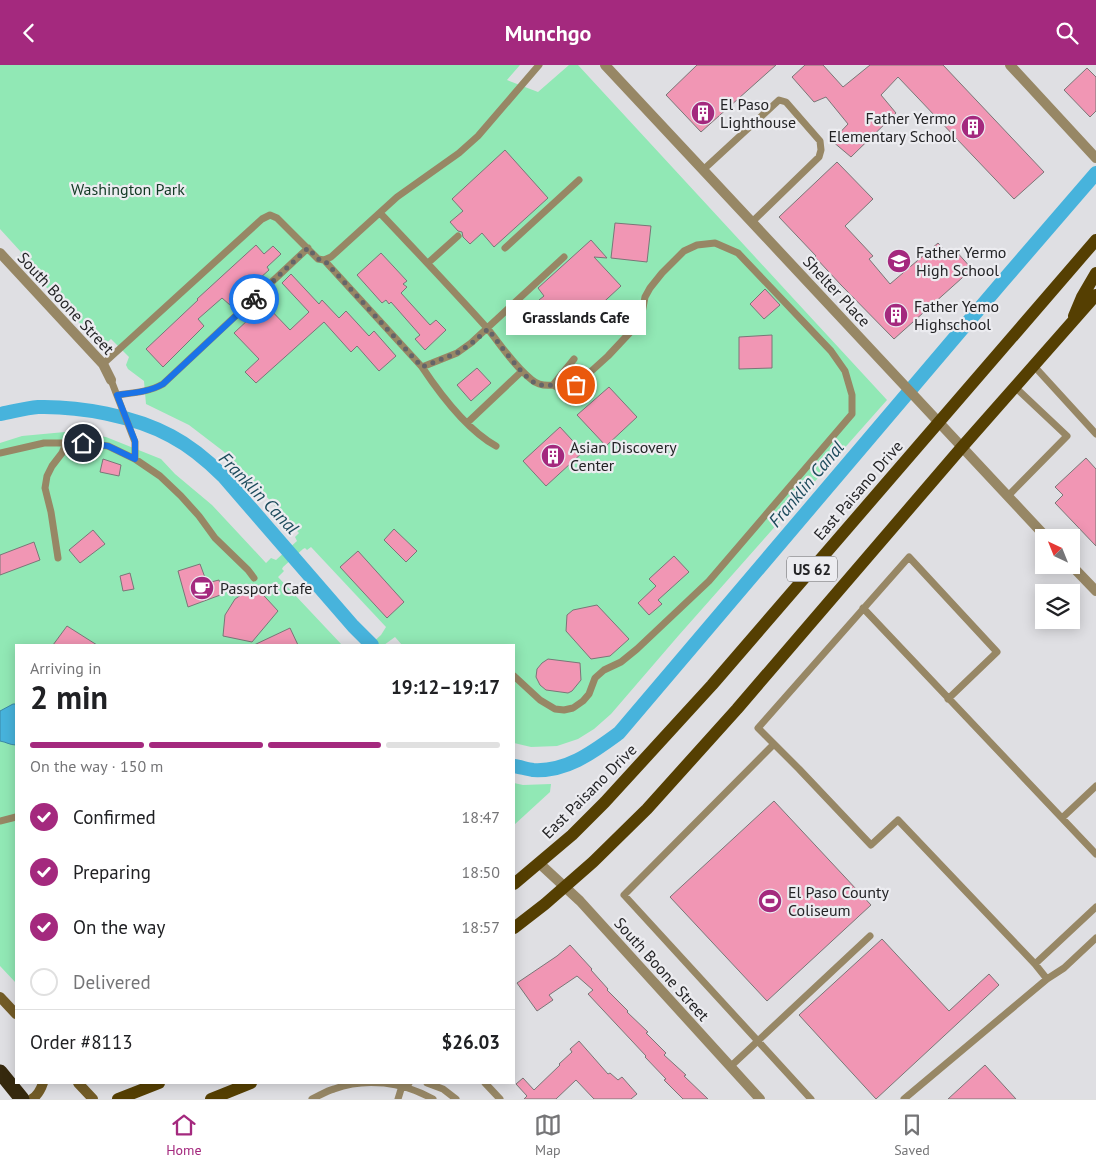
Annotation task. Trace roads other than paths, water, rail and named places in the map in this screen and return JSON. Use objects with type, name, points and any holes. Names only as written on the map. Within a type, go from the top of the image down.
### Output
[{"type":"highway","points":[[0,1072],[22,1099]]},
{"type":"main road","name":"East Paisano Drive","points":[[515,883],[572,835],[712,685],[1096,240]]},
{"type":"main road","points":[[1072,323],[1082,297],[1096,273]]},
{"type":"main road","name":"US 62","points":[[515,927],[565,887],[618,839],[647,809],[731,716],[962,447],[1072,323],[1094,302]]},
{"type":"main road","points":[[0,997],[15,1014]]},
{"type":"main road","points":[[32,1099],[44,1084]]},
{"type":"main road","points":[[79,1084],[93,1099]]},
{"type":"main road","points":[[118,1099],[156,1084]]},
{"type":"main road","points":[[214,1098],[249,1084]]},
{"type":"street","name":"Shelter Place","points":[[605,65],[1039,529]]},
{"type":"street","points":[[1010,65],[1096,157]]},
{"type":"street","name":"South Boone Street","points":[[0,253],[103,364],[111,380]]},
{"type":"street","points":[[1080,574],[1096,591]]},
{"type":"street","name":"South Boone Street","points":[[539,863],[580,901],[760,1099]]},
{"type":"lane","points":[[103,364],[262,219],[270,215],[277,218],[318,259],[324,260],[330,257],[397,197],[459,153],[478,135],[539,65]]},
{"type":"lane","points":[[703,170],[779,100],[786,102],[820,141],[822,150],[819,157],[752,222]]},
{"type":"lane","points":[[506,248],[579,180]]},
{"type":"lane","points":[[380,213],[488,329],[533,382],[544,386],[553,385],[562,390],[567,390],[576,385],[608,357],[637,325],[642,313],[645,297],[662,273],[684,251],[697,245],[715,243],[738,253],[831,351],[845,371],[852,395],[852,414],[709,581],[637,649],[621,662],[604,670],[595,678],[589,694],[583,701],[573,708],[556,709],[540,700],[515,677]]},
{"type":"lane","points":[[428,263],[458,236]]},
{"type":"lane","points":[[118,397],[156,388],[163,384],[308,248]]},
{"type":"lane","points":[[422,367],[457,353],[472,343],[564,257]]},
{"type":"lane","points":[[324,260],[422,367],[435,386],[474,431],[486,441],[496,446]]},
{"type":"lane","points":[[553,385],[574,359]]},
{"type":"lane","points":[[1034,366],[1096,434]]},
{"type":"lane","points":[[467,423],[522,371]]},
{"type":"lane","name":"South Boone Street","points":[[111,380],[135,441],[135,459]]},
{"type":"lane","points":[[1008,496],[1067,436],[1015,387]]},
{"type":"lane","points":[[0,453],[44,443],[83,443],[108,446],[135,459],[160,476],[181,496],[199,516],[214,538],[254,578]]},
{"type":"lane","points":[[58,557],[45,488],[47,476],[62,453],[66,443]]},
{"type":"lane","points":[[948,699],[997,652],[909,557],[758,729],[871,845],[898,820],[1035,964],[1046,979]]},
{"type":"lane","points":[[863,608],[1096,854]]},
{"type":"lane","points":[[774,745],[624,895],[811,1099]]},
{"type":"lane","points":[[1062,819],[1096,787]]},
{"type":"lane","points":[[0,821],[15,817]]},
{"type":"lane","points":[[1035,964],[1096,907]]},
{"type":"lane","points":[[730,1067],[870,936]]},
{"type":"lane","points":[[904,1099],[1046,979],[1064,968],[1096,938]]},
{"type":"lane","points":[[312,1099],[334,1089],[354,1084]]},
{"type":"lane","points":[[389,1084],[402,1086],[433,1099]]},
{"type":"lane","points":[[402,1086],[407,1084]]},
{"type":"lane","points":[[430,1084],[443,1089],[456,1099]]},
{"type":"lane","points":[[486,1084],[500,1099]]},
{"type":"lane","points":[[398,1099],[402,1086]]},
{"type":"water","points":[[15,704],[15,745],[0,741],[0,711]]},
{"type":"waterway","name":"Franklin Canal","points":[[515,766],[533,770],[557,768],[589,754],[619,733],[1096,173]]},
{"type":"waterway","name":"Franklin Canal","points":[[0,414],[38,407],[89,410],[141,423],[178,440],[198,454],[223,476],[353,626],[371,644]]},
{"type":"place","name":"El Paso Lighthouse","points":[[703,113]]},
{"type":"place","name":"Father Yermo Elementary School","points":[[973,127]]},
{"type":"place","name":"Father Yermo High School","points":[[899,261]]},
{"type":"place","name":"Father Yemo Highschool","points":[[896,315]]},
{"type":"place","name":"Grasslands Cafe","points":[[576,385]]},
{"type":"place","name":"Asian Discovery Center","points":[[553,456]]},
{"type":"place","name":"Passport Cafe","points":[[202,588]]},
{"type":"place","name":"El Paso County Coliseum","points":[[770,901]]},
{"type":"park label","name":"Washington Park","points":[[128,189]]}]
